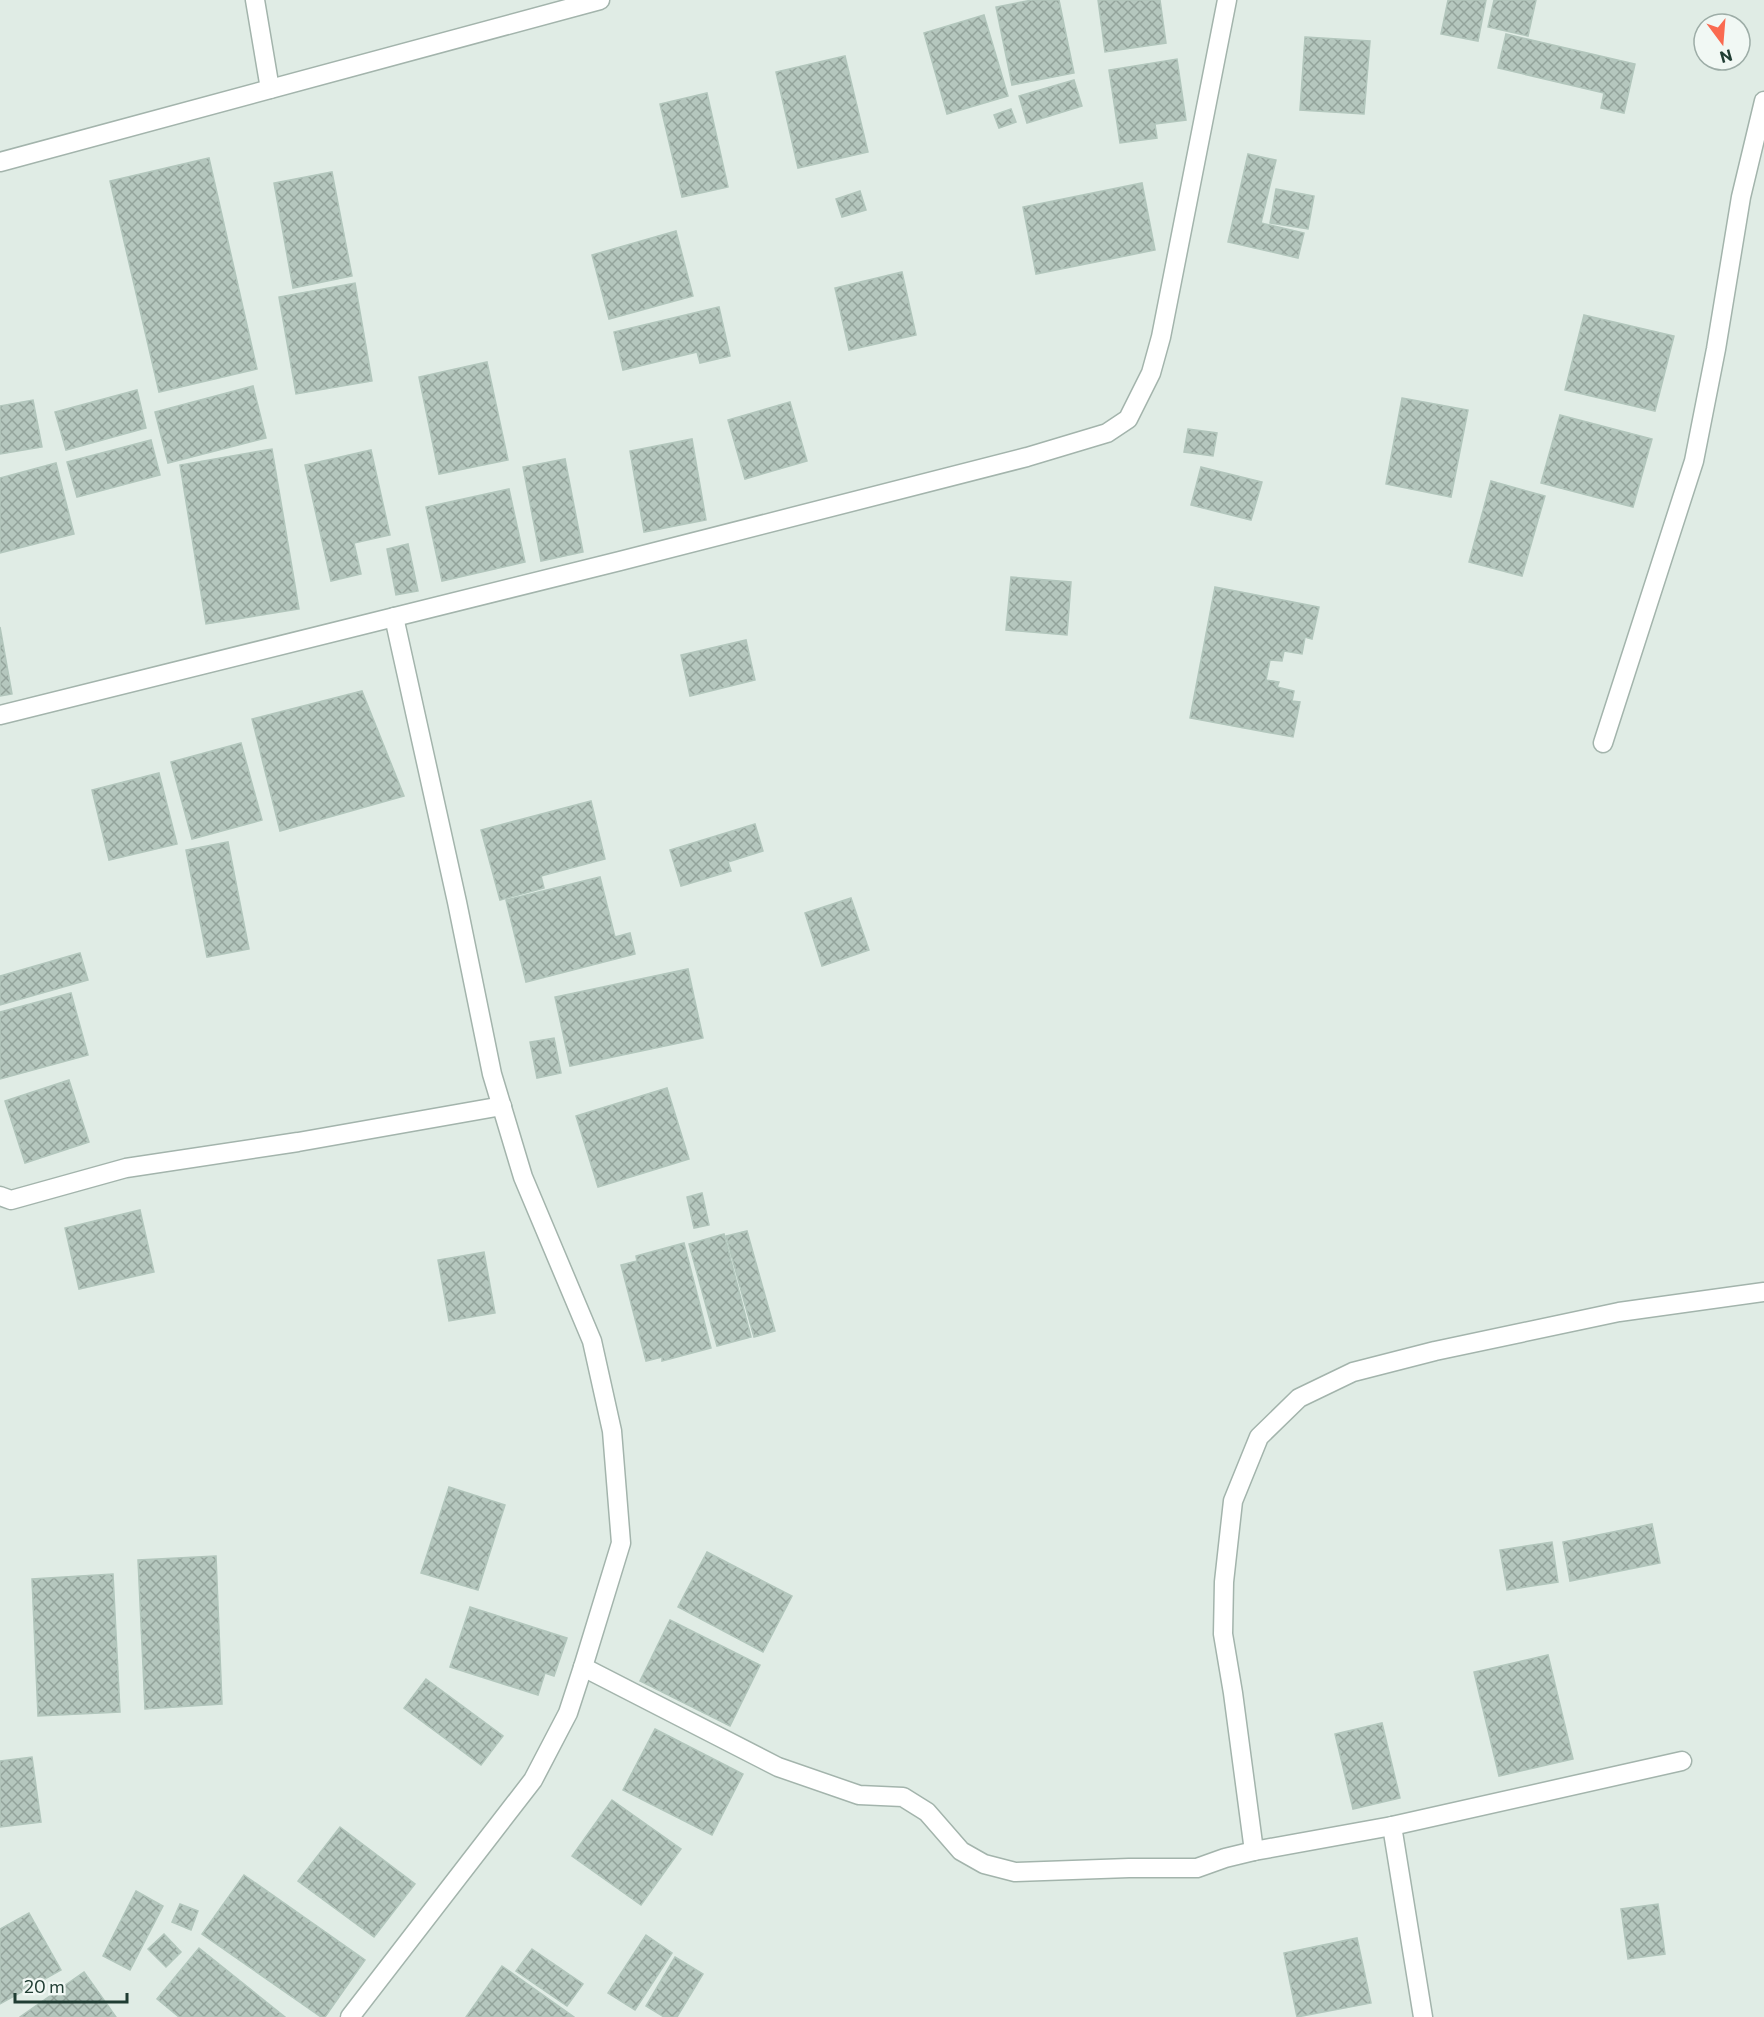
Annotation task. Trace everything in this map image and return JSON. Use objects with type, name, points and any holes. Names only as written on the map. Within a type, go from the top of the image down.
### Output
[{"type":"street","points":[[255,0],[270,89]]},
{"type":"street","points":[[0,162],[600,0]]},
{"type":"street","points":[[0,715],[1027,457],[1107,433],[1128,419],[1151,373],[1161,337],[1227,0]]},
{"type":"street","points":[[1603,743],[1694,461],[1716,349],[1741,196],[1764,100]]},
{"type":"street","points":[[350,2017],[533,1780],[568,1713],[621,1543],[612,1431],[592,1341],[523,1177],[492,1074],[457,902],[394,617]]},
{"type":"street","points":[[0,1196],[11,1200],[126,1168],[298,1142],[502,1106]]},
{"type":"street","points":[[1254,1851],[1223,1623],[1224,1582],[1233,1501],[1259,1437],[1299,1398],[1353,1372],[1436,1351],[1619,1312],[1764,1292]]},
{"type":"street","points":[[583,1667],[778,1767],[860,1795],[903,1797],[927,1812],[961,1851],[984,1864],[1015,1872],[1197,1868],[1224,1858],[1254,1851],[1392,1826],[1682,1761]]},
{"type":"street","points":[[1392,1826],[1423,2017]]},
{"type":"building","points":[[1032,0],[1059,0],[1074,73],[1012,85],[996,7]]},
{"type":"building","points":[[1098,0],[1160,0],[1166,43],[1105,52]]},
{"type":"building","points":[[1448,0],[1486,0],[1478,41],[1441,34]]},
{"type":"building","points":[[1494,0],[1536,0],[1528,36],[1488,27]]},
{"type":"building","points":[[984,15],[1008,96],[947,114],[924,33]]},
{"type":"building","points":[[1506,34],[1635,64],[1624,113],[1601,108],[1604,93],[1498,68]]},
{"type":"building","points":[[1305,37],[1370,41],[1364,114],[1300,110]]},
{"type":"building","points":[[845,56],[868,152],[798,168],[776,72]]},
{"type":"building","points":[[1177,59],[1186,120],[1155,124],[1157,138],[1120,143],[1109,70]]},
{"type":"building","points":[[1074,80],[1082,106],[1027,123],[1019,96]]},
{"type":"building","points":[[707,93],[728,187],[682,197],[660,104]]},
{"type":"building","points":[[1011,109],[1016,122],[999,128],[994,115]]},
{"type":"building","points":[[1248,154],[1276,160],[1261,223],[1304,233],[1298,258],[1228,242]]},
{"type":"building","points":[[209,158],[257,369],[159,392],[110,181]]},
{"type":"building","points":[[332,172],[352,276],[293,288],[274,183]]},
{"type":"building","points":[[1142,183],[1155,250],[1036,274],[1023,207]]},
{"type":"building","points":[[1276,189],[1314,196],[1308,229],[1270,223]]},
{"type":"building","points":[[860,191],[866,210],[842,217],[836,199]]},
{"type":"building","points":[[676,231],[693,296],[609,319],[592,255]]},
{"type":"building","points":[[902,272],[916,335],[849,350],[835,288]]},
{"type":"building","points":[[355,283],[372,381],[296,394],[279,297]]},
{"type":"building","points":[[719,307],[730,356],[700,363],[697,352],[623,370],[614,332]]},
{"type":"building","points":[[1584,315],[1674,336],[1655,411],[1565,390]]},
{"type":"building","points":[[487,362],[508,460],[439,474],[419,377]]},
{"type":"building","points":[[253,386],[266,438],[168,463],[155,412]]},
{"type":"building","points":[[137,390],[146,428],[66,450],[55,412]]},
{"type":"building","points":[[1402,398],[1468,410],[1451,497],[1386,484]]},
{"type":"building","points":[[33,400],[42,447],[0,454],[0,406]]},
{"type":"building","points":[[790,402],[807,461],[745,479],[728,420]]},
{"type":"building","points":[[1560,415],[1652,439],[1633,507],[1541,483]]},
{"type":"building","points":[[1188,429],[1217,433],[1213,456],[1184,452]]},
{"type":"building","points":[[692,439],[706,520],[644,532],[630,451]]},
{"type":"building","points":[[151,440],[160,475],[77,497],[67,462]]},
{"type":"building","points":[[272,449],[299,609],[206,624],[180,465]]},
{"type":"building","points":[[371,450],[390,535],[354,543],[361,574],[331,581],[305,465]]},
{"type":"building","points":[[565,459],[583,552],[541,561],[523,467]]},
{"type":"building","points":[[56,463],[74,534],[0,553],[0,478]]},
{"type":"building","points":[[1201,467],[1262,482],[1251,520],[1191,505]]},
{"type":"building","points":[[1491,481],[1545,496],[1522,576],[1469,562]]},
{"type":"building","points":[[509,489],[525,562],[442,581],[426,507]]},
{"type":"building","points":[[408,544],[418,591],[396,595],[387,549]]},
{"type":"building","points":[[1011,577],[1071,582],[1067,635],[1006,630]]},
{"type":"building","points":[[1215,587],[1319,607],[1312,639],[1305,637],[1302,654],[1284,651],[1282,661],[1270,660],[1266,680],[1279,682],[1277,687],[1294,691],[1292,701],[1300,702],[1293,737],[1190,718]]},
{"type":"building","points":[[0,627],[12,694],[0,696]]},
{"type":"building","points":[[746,640],[755,680],[690,696],[681,655]]},
{"type":"building","points":[[362,691],[404,796],[280,831],[252,719]]},
{"type":"building","points":[[241,743],[262,820],[192,839],[171,762]]},
{"type":"building","points":[[159,773],[177,844],[109,860],[92,790]]},
{"type":"building","points":[[591,801],[605,859],[541,876],[544,888],[500,900],[481,830]]},
{"type":"building","points":[[755,824],[763,851],[728,862],[731,871],[681,886],[670,850]]},
{"type":"building","points":[[228,842],[249,949],[207,957],[186,850]]},
{"type":"building","points":[[600,877],[615,937],[630,933],[635,954],[526,982],[506,900]]},
{"type":"building","points":[[851,898],[869,950],[822,966],[805,913]]},
{"type":"building","points":[[80,953],[88,980],[0,1005],[0,976]]},
{"type":"building","points":[[688,969],[703,1038],[570,1066],[555,997]]},
{"type":"building","points":[[71,993],[88,1055],[0,1079],[0,1012]]},
{"type":"building","points":[[554,1038],[561,1073],[537,1078],[530,1042]]},
{"type":"building","points":[[69,1080],[89,1142],[25,1163],[5,1101]]},
{"type":"building","points":[[667,1088],[689,1159],[598,1187],[576,1116]]},
{"type":"building","points":[[702,1193],[709,1225],[694,1228],[687,1197]]},
{"type":"building","points":[[140,1210],[154,1272],[79,1289],[65,1228]]},
{"type":"building","points":[[747,1231],[775,1331],[754,1337],[726,1236]]},
{"type":"building","points":[[724,1234],[751,1337],[717,1346],[689,1244]]},
{"type":"building","points":[[684,1243],[711,1348],[662,1361],[662,1357],[646,1361],[621,1265],[637,1261],[636,1256]]},
{"type":"building","points":[[484,1252],[495,1313],[449,1321],[438,1260]]},
{"type":"building","points":[[449,1487],[505,1505],[478,1590],[421,1573]]},
{"type":"building","points":[[1652,1524],[1660,1563],[1570,1581],[1563,1542]]},
{"type":"building","points":[[1552,1542],[1558,1582],[1507,1590],[1500,1550]]},
{"type":"building","points":[[707,1552],[792,1596],[763,1652],[678,1607]]},
{"type":"building","points":[[216,1556],[222,1704],[145,1709],[138,1560]]},
{"type":"building","points":[[113,1574],[120,1712],[38,1716],[32,1579]]},
{"type":"building","points":[[470,1607],[567,1638],[554,1676],[545,1673],[538,1695],[450,1667]]},
{"type":"building","points":[[670,1620],[760,1665],[730,1726],[640,1681]]},
{"type":"building","points":[[1548,1655],[1573,1759],[1499,1776],[1474,1672]]},
{"type":"building","points":[[426,1679],[503,1736],[481,1765],[404,1708]]},
{"type":"building","points":[[1382,1723],[1400,1798],[1353,1809],[1335,1734]]},
{"type":"building","points":[[655,1729],[743,1774],[712,1835],[623,1790]]},
{"type":"building","points":[[32,1757],[41,1822],[0,1827],[0,1761]]},
{"type":"building","points":[[612,1800],[681,1849],[641,1905],[572,1856]]},
{"type":"building","points":[[340,1827],[415,1884],[374,1937],[298,1881]]},
{"type":"building","points":[[244,1875],[365,1960],[325,2017],[321,2017],[202,1934]]},
{"type":"building","points":[[136,1891],[163,1906],[130,1970],[103,1956]]},
{"type":"building","points":[[180,1904],[198,1911],[191,1930],[172,1922]]},
{"type":"building","points":[[1658,1904],[1665,1954],[1628,1959],[1621,1909]]},
{"type":"building","points":[[29,1913],[61,1970],[0,2004],[0,1929]]},
{"type":"building","points":[[164,1934],[181,1952],[166,1967],[148,1949]]},
{"type":"building","points":[[646,1935],[672,1953],[635,2010],[608,1993]]},
{"type":"building","points":[[1357,1938],[1371,2003],[1297,2017],[1284,1953]]},
{"type":"building","points":[[199,1948],[285,2017],[179,2017],[157,1999]]},
{"type":"building","points":[[532,1949],[583,1984],[567,2006],[516,1971]]},
{"type":"building","points":[[675,1957],[703,1974],[677,2017],[664,2017],[646,2006]]},
{"type":"building","points":[[502,1966],[574,2017],[466,2017]]},
{"type":"building","points":[[84,1972],[116,2017],[20,2017]]}]
